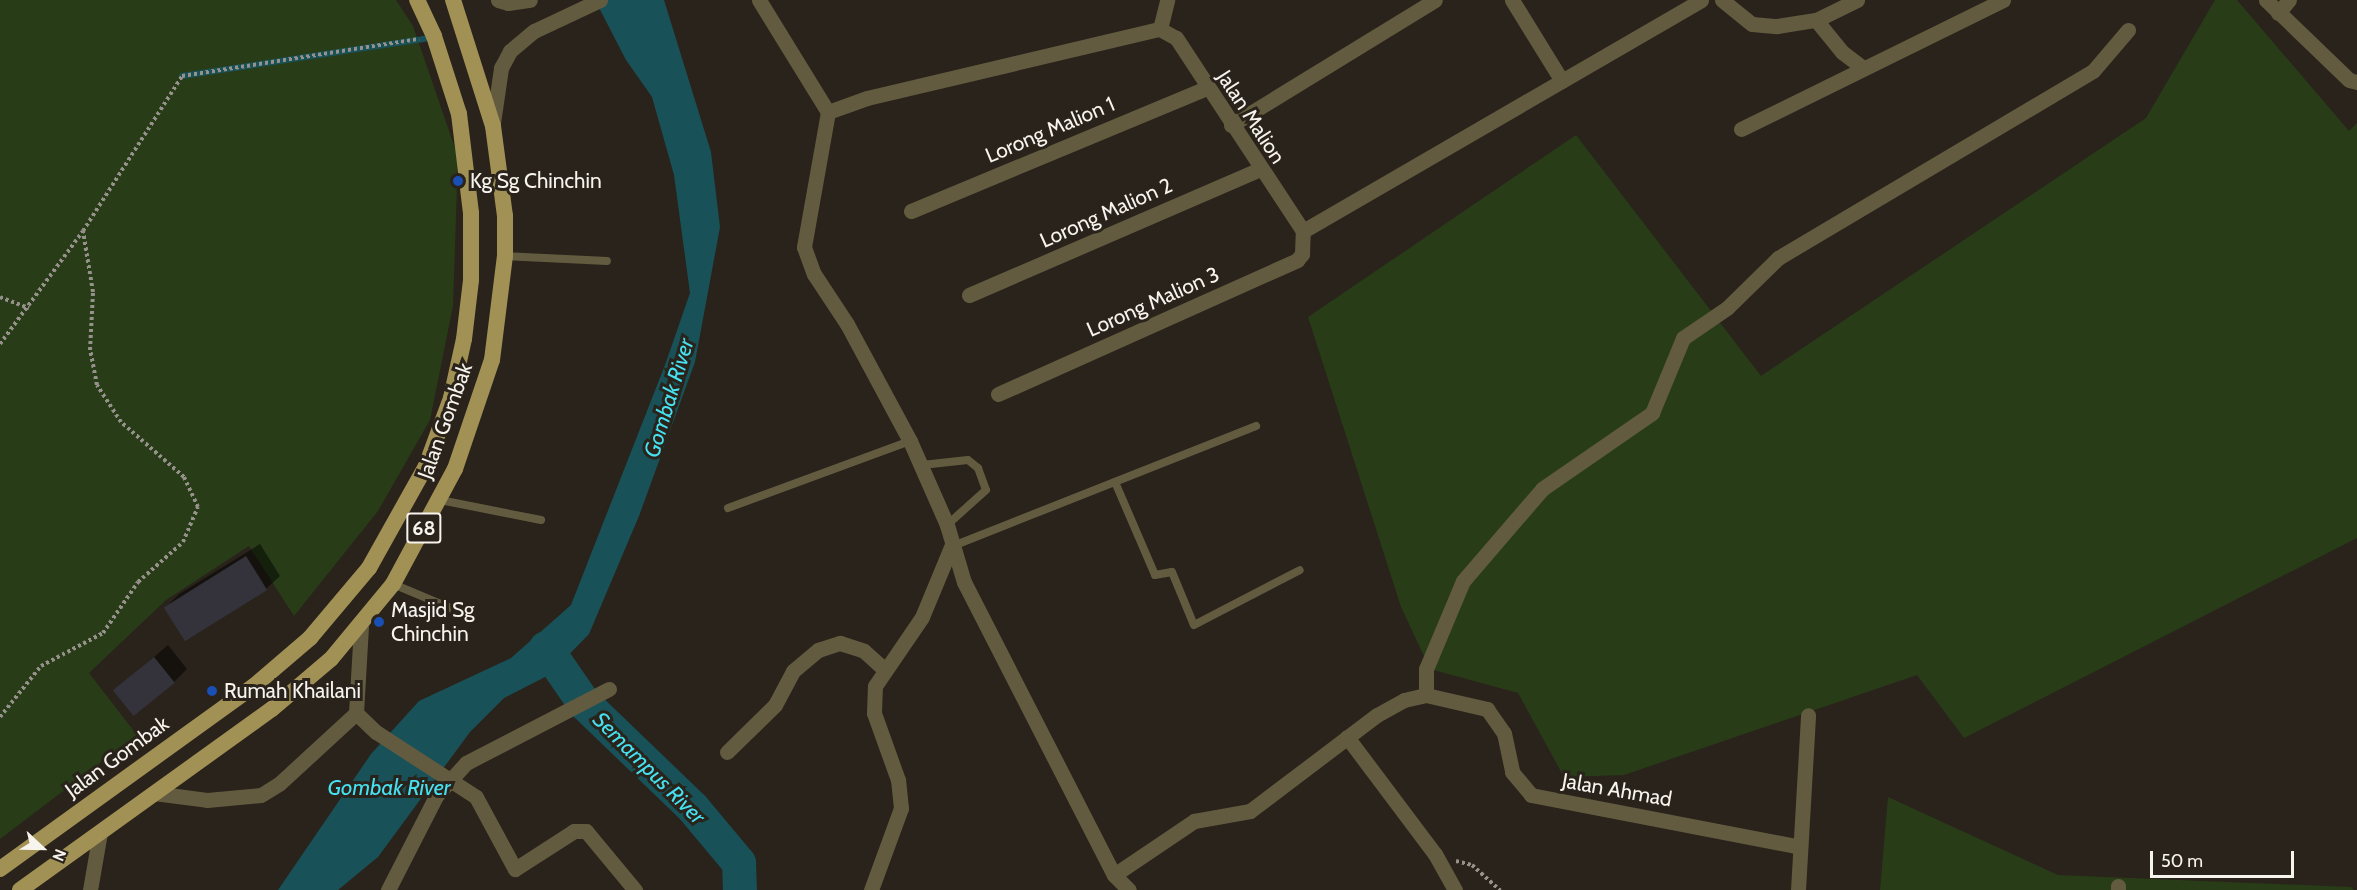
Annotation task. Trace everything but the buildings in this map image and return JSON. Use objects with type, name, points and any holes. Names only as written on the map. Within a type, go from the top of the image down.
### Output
[{"type":"main road","name":"Jalan Gombak","points":[[0,868],[254,686],[310,638],[369,568],[426,466],[451,398],[464,339],[471,280],[467,163],[459,114],[434,36],[417,0]]},
{"type":"main road","name":"Jalan Gombak","points":[[20,890],[272,709],[331,659],[361,626],[393,584],[440,500],[474,419],[492,360],[505,256],[505,216],[493,126],[453,0]]},
{"type":"street","points":[[498,0],[508,3],[530,0]]},
{"type":"street","points":[[493,126],[501,68],[510,51],[534,32],[600,0]]},
{"type":"street","points":[[759,0],[828,112],[804,247],[814,274],[847,324],[910,441],[947,525],[951,547],[964,582],[1114,875],[1129,890]]},
{"type":"street","points":[[828,112],[867,98],[1160,29],[1166,0]]},
{"type":"street","points":[[1231,125],[1435,0]]},
{"type":"street","points":[[1512,0],[1562,81]]},
{"type":"street","points":[[1303,231],[1701,0]]},
{"type":"street","points":[[1722,0],[1752,24],[1777,26],[1816,20],[1857,0]]},
{"type":"street","points":[[1741,129],[2002,0]]},
{"type":"street","points":[[2266,0],[2349,80],[2357,82]]},
{"type":"street","points":[[2278,13],[2289,0]]},
{"type":"street","points":[[1816,20],[1842,52],[1863,69]]},
{"type":"street","name":"Jalan Malion","points":[[1160,29],[1176,38],[1206,88],[1303,231]]},
{"type":"street","points":[[1114,875],[1194,821],[1250,811],[1347,737],[1404,700],[1426,695],[1426,669],[1463,580],[1542,489],[1652,413],[1683,338],[1727,308],[1778,258],[2093,71],[2128,30]]},
{"type":"street","name":"Lorong Malion 1","points":[[911,211],[1206,88]]},
{"type":"street","name":"Lorong Malion 2","points":[[969,296],[1260,169]]},
{"type":"street","name":"Lorong Malion 3","points":[[998,394],[1297,260],[1304,246],[1303,231]]},
{"type":"street","points":[[870,890],[901,808],[898,780],[874,713],[875,686],[884,669],[922,617],[951,547]]},
{"type":"street","points":[[154,794],[207,800],[261,795],[280,783],[356,713],[361,626]]},
{"type":"street","points":[[727,752],[775,705],[793,671],[818,650],[840,643],[864,651],[884,669]]},
{"type":"street","points":[[388,890],[436,796],[466,764],[488,749],[561,716],[603,693]]},
{"type":"street","name":"Jalan Ahmad","points":[[1426,695],[1480,705],[1495,716],[1504,733],[1512,772],[1531,795],[1800,847]]},
{"type":"street","points":[[356,713],[376,732],[476,797],[515,869],[574,831],[585,831],[635,890]]},
{"type":"street","points":[[1798,890],[1808,715]]},
{"type":"street","points":[[1347,737],[1435,854],[1455,890]]},
{"type":"street","points":[[90,890],[100,832]]},
{"type":"lane","points":[[505,256],[607,261]]},
{"type":"lane","points":[[951,547],[1256,426]]},
{"type":"lane","points":[[728,508],[910,441]]},
{"type":"lane","points":[[922,465],[968,460],[978,468],[986,490],[947,525]]},
{"type":"lane","points":[[1115,482],[1155,575],[1172,572],[1194,625],[1300,570]]},
{"type":"lane","points":[[440,500],[541,520]]},
{"type":"lane","points":[[393,584],[472,617]]},
{"type":"path","points":[[0,344],[29,308],[83,231],[182,76],[434,36]]},
{"type":"path","points":[[0,717],[41,666],[103,633],[138,582],[183,542],[198,507],[184,477],[121,422],[97,385],[90,350],[93,292],[83,231]]},
{"type":"path","points":[[0,297],[29,308]]},
{"type":"path","points":[[1435,854],[1472,865],[1500,890]]},
{"type":"green space","points":[[0,0],[396,0],[413,26],[458,157],[453,306],[430,420],[378,511],[294,616],[249,546],[166,600],[89,673],[137,735],[0,839]]},
{"type":"green space","points":[[2215,0],[2237,0],[2349,131],[2357,123],[2357,538],[1964,738],[1917,675],[1624,775],[1564,777],[1518,693],[1430,669],[1401,607],[1308,317],[1576,135],[1761,376],[2146,118]]},
{"type":"green space","points":[[1888,797],[2058,875],[2351,887],[2354,890],[1880,890]]},
{"type":"water","name":"Gombak River","points":[[595,0],[664,0],[711,152],[720,227],[695,362],[639,516],[589,634],[549,675],[504,698],[470,732],[378,857],[338,890],[278,890],[371,754],[419,701],[511,658],[571,605],[665,365],[690,293],[674,175],[652,97],[626,60]]},
{"type":"waterway","points":[[182,76],[425,39]]},
{"type":"waterway","name":"Semampus River","points":[[546,648],[584,703],[693,808],[739,863],[740,890]]},
{"type":"place","name":"Kg Sg Chinchin","points":[[458,181]]},
{"type":"place","name":"Masjid Sg Chinchin","points":[[379,622]]},
{"type":"place","name":"Rumah Khailani","points":[[212,691]]}]
